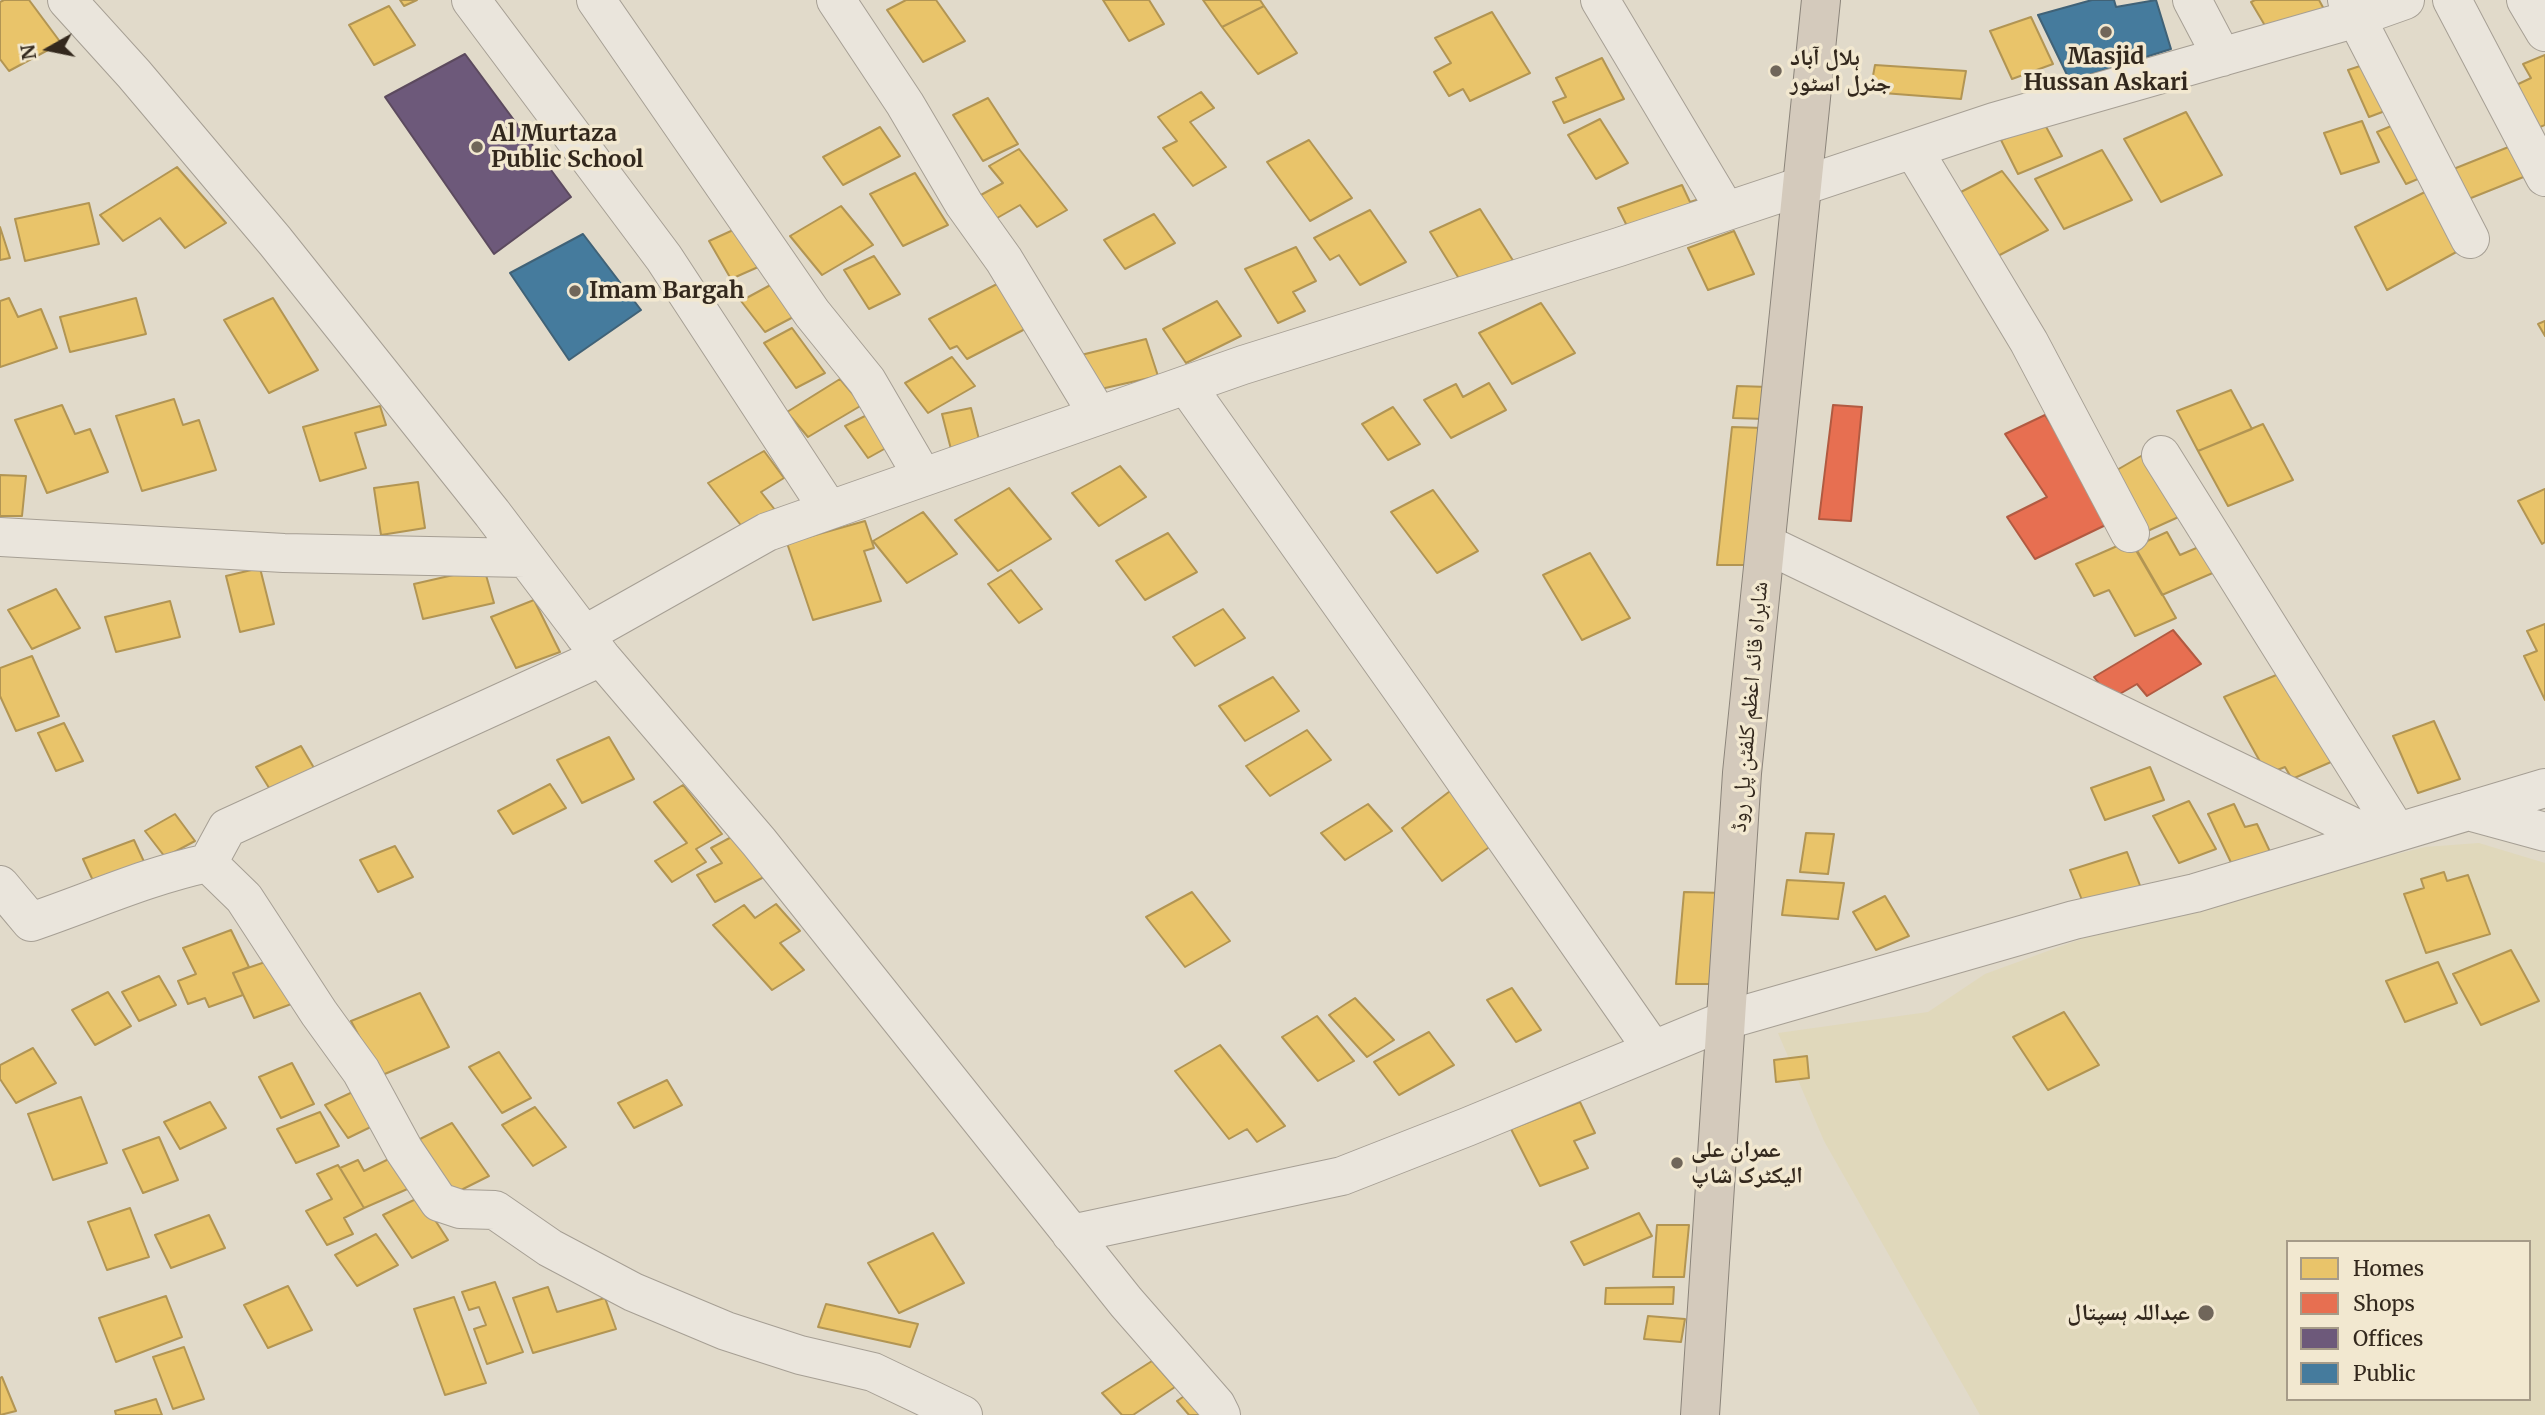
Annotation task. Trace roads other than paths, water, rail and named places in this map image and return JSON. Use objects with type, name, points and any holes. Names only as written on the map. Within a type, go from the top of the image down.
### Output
[{"type":"highway","name":"شاہراہ قائد اعظم کلفٹن پل روڈ","points":[[1700,1415],[1742,773],[1821,0]]},
{"type":"street","points":[[67,0],[134,74],[275,241],[592,646],[767,852],[1071,1234],[1222,1415]]},
{"type":"street","points":[[471,0],[664,258],[830,510]]},
{"type":"street","points":[[596,0],[812,313],[867,381],[923,477]]},
{"type":"street","points":[[835,0],[905,104],[964,204],[1004,260],[1098,415]]},
{"type":"street","points":[[1600,0],[1726,211]]},
{"type":"street","points":[[2192,0],[2222,57]]},
{"type":"street","points":[[0,886],[31,922],[167,872],[208,863],[227,828],[592,646],[767,532],[1186,385],[1994,122],[2222,57],[2352,9],[2405,0]]},
{"type":"street","points":[[2452,0],[2545,177]]},
{"type":"street","points":[[2526,0],[2545,32]]},
{"type":"street","points":[[2352,9],[2470,239]]},
{"type":"street","points":[[1913,149],[2029,342],[2130,533]]},
{"type":"street","points":[[1186,385],[1653,1050]]},
{"type":"street","points":[[2161,455],[2387,835]]},
{"type":"street","points":[[0,537],[284,553],[525,558]]},
{"type":"street","points":[[1766,544],[2387,835]]},
{"type":"street","points":[[1071,1234],[1342,1176],[1467,1128],[1726,1020],[2074,920],[2195,893],[2545,788]]},
{"type":"street","points":[[2468,811],[2545,832]]},
{"type":"street","points":[[208,863],[244,898],[319,1013],[361,1070],[404,1150],[439,1202],[460,1209],[495,1210],[551,1248],[633,1292],[726,1331],[800,1355],[873,1372],[962,1415]]},
{"type":"place","name":"Masjid Hussan Askari","points":[[2106,32]]},
{"type":"place","name":"ہلال آباد جنرل اسٹور","points":[[1776,71]]},
{"type":"place","name":"Al Murtaza Public School","points":[[477,147]]},
{"type":"place","name":"Imam Bargah","points":[[575,291]]},
{"type":"place","name":"عمران علی الیکٹرک شاپ","points":[[1677,1163]]},
{"type":"place","name":"عبداللہ ہسپتال","points":[[2206,1313]]}]
